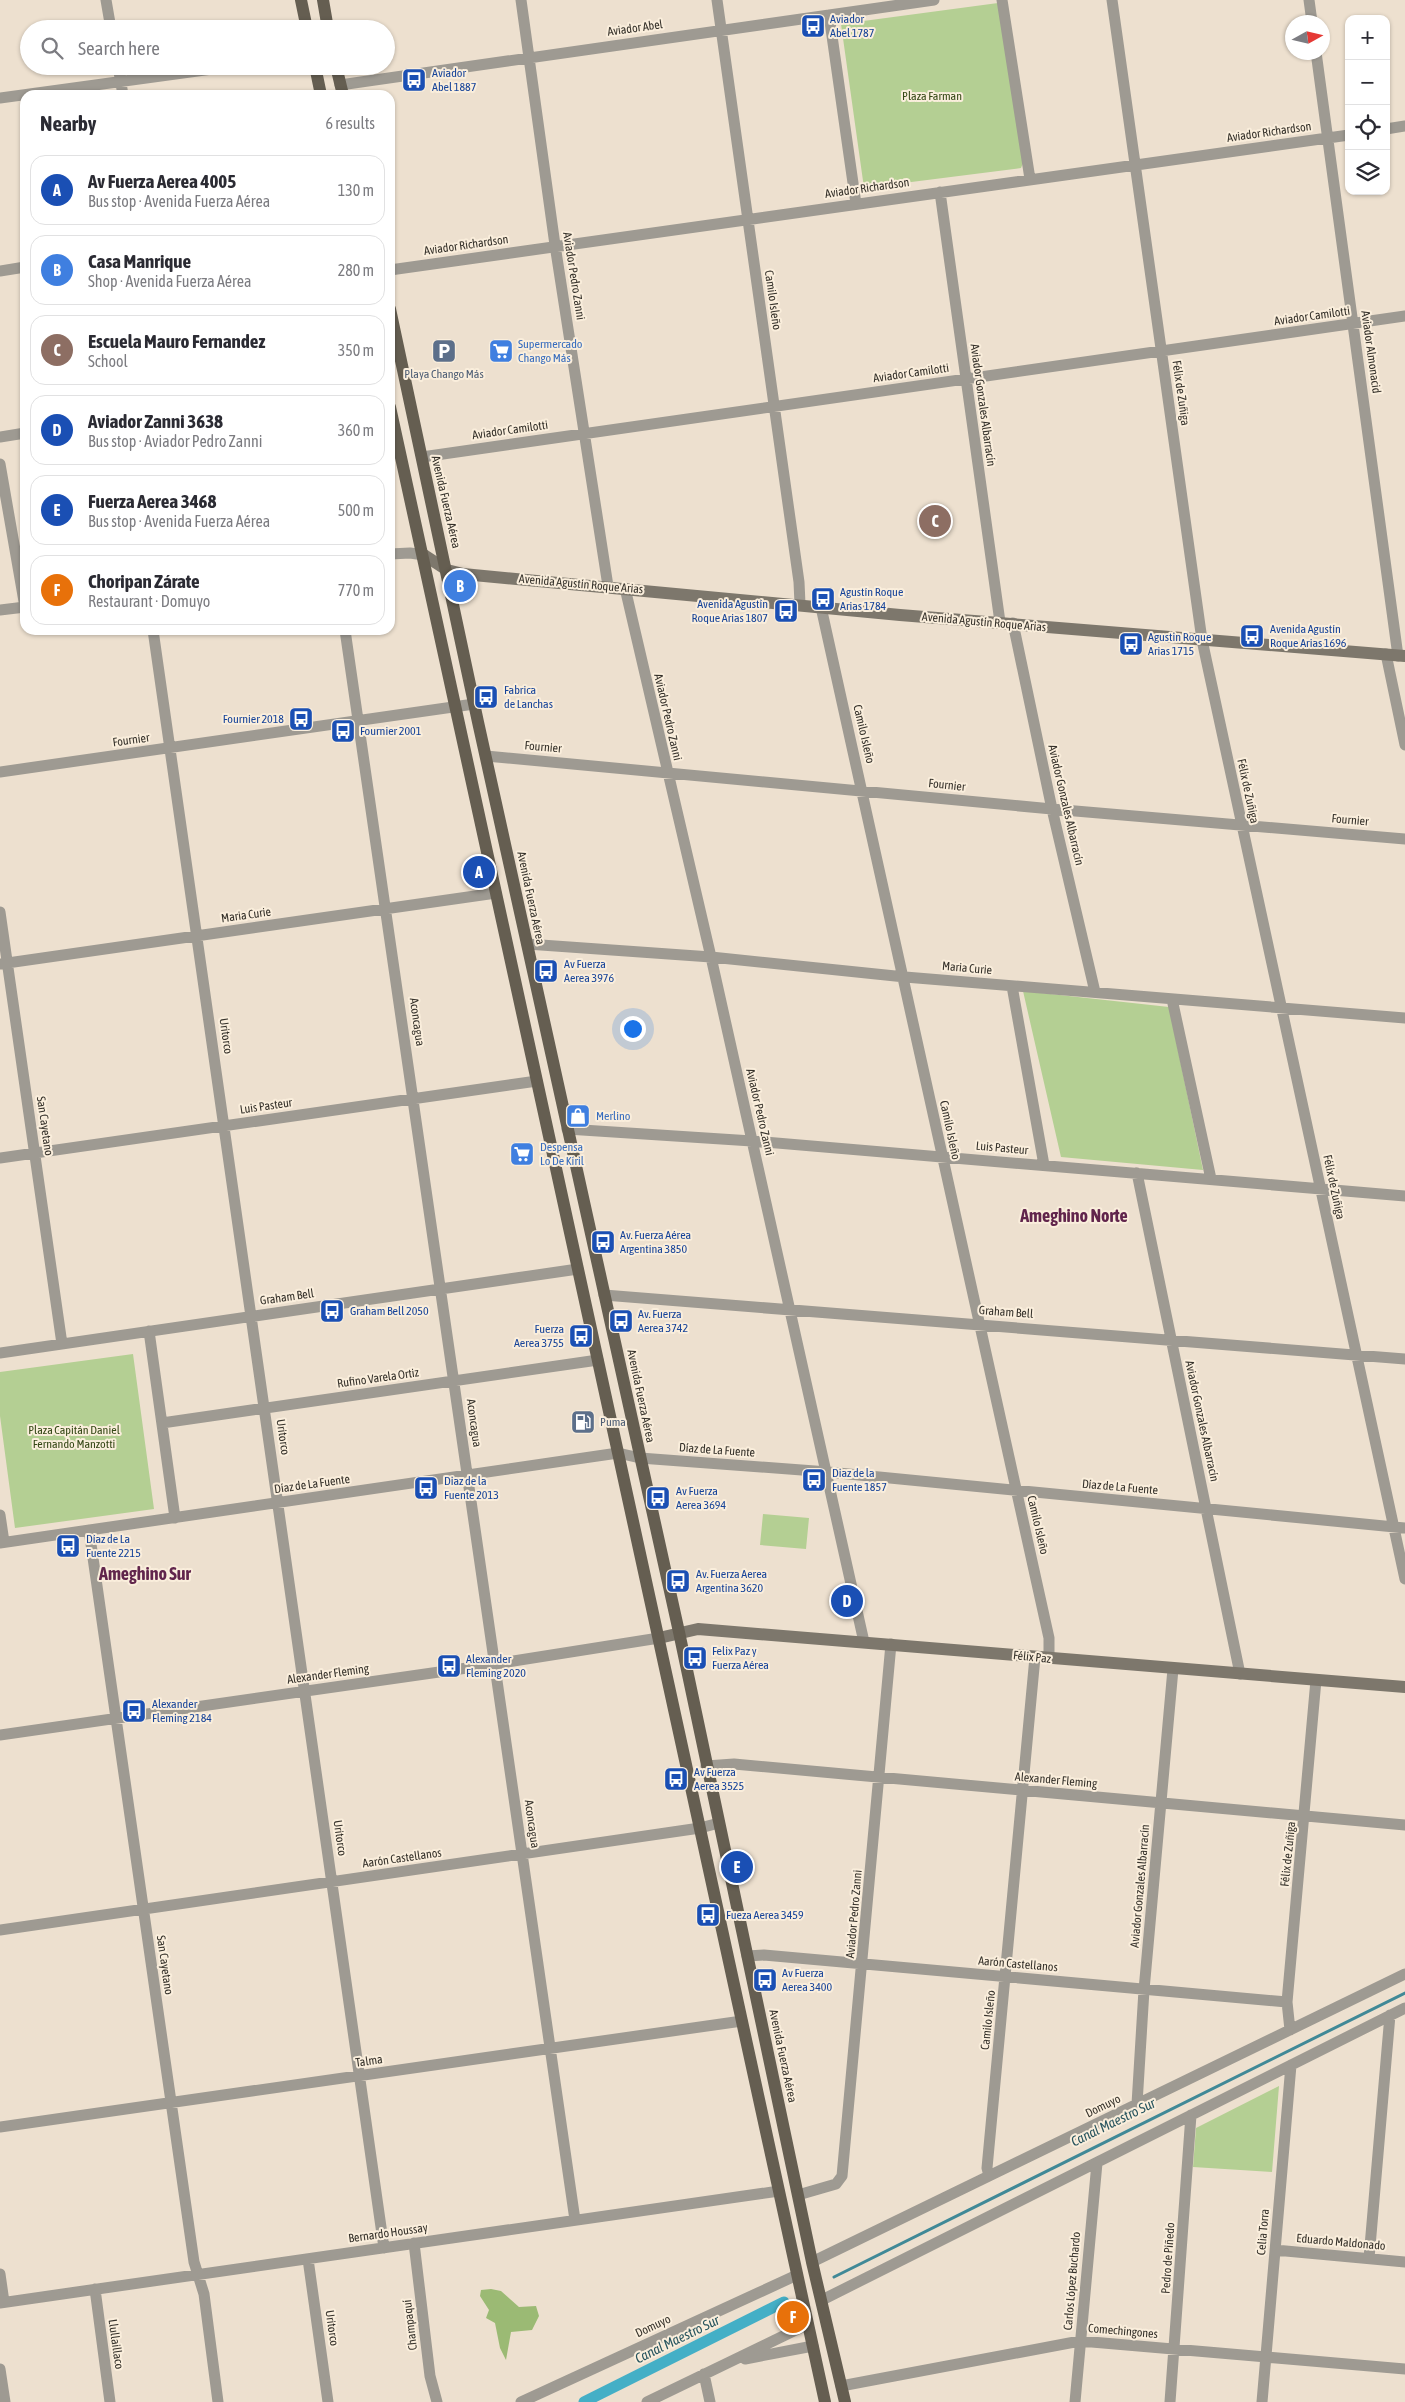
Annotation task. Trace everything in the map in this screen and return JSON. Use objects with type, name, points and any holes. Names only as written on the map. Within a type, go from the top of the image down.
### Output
[{"type":"main road","points":[[301,0],[305,20]]},
{"type":"main road","points":[[322,0],[326,20]]},
{"type":"main road","points":[[317,75],[321,90]]},
{"type":"main road","points":[[338,75],[341,90]]},
{"type":"main road","name":"Avenida Fuerza Aérea","points":[[395,332],[474,704],[679,1632],[812,2262],[845,2402]]},
{"type":"main road","points":[[395,429],[825,2402]]},
{"type":"main road","name":"Avenida Agustín Roque Arias","points":[[424,555],[447,570],[463,574],[800,604],[900,615],[1396,656]]},
{"type":"main road","name":"Félix Paz","points":[[659,1638],[698,1629],[1405,1687]]},
{"type":"main road","points":[[797,2275],[805,2277],[812,2296],[816,2300],[822,2300]]},
{"type":"street","points":[[106,0],[109,20]]},
{"type":"street","name":"Aviador Pedro Zanni","points":[[521,0],[555,246],[608,586]]},
{"type":"street","name":"Camilo Isleño","points":[[718,0],[799,582],[800,604]]},
{"type":"street","name":"Aviador Abel","points":[[341,90],[529,58],[914,1],[934,0]]},
{"type":"street","points":[[1002,0],[1030,179]]},
{"type":"street","name":"Félix de Zuñiga","points":[[1112,0],[1202,640],[1320,1188],[1400,1528],[1405,1579]]},
{"type":"street","points":[[1309,0],[1311,15]]},
{"type":"street","points":[[829,15],[856,204]]},
{"type":"street","name":"Aviador Almonacid","points":[[1317,60],[1354,324],[1396,656],[1405,745]]},
{"type":"street","points":[[120,75],[122,90]]},
{"type":"street","points":[[57,90],[166,75]]},
{"type":"street","points":[[0,98],[20,95]]},
{"type":"street","points":[[1390,128],[1405,126]]},
{"type":"street","name":"Aviador Richardson","points":[[395,269],[1345,135]]},
{"type":"street","name":"Aviador Gonzales Albarracín","points":[[940,192],[1000,622]]},
{"type":"street","points":[[0,271],[20,268]]},
{"type":"street","name":"Aviador Camilotti","points":[[422,457],[1405,316]]},
{"type":"street","points":[[0,437],[20,434]]},
{"type":"street","points":[[0,464],[20,578]]},
{"type":"street","name":"Avenida Agustín Roque Arias","points":[[395,554],[410,552],[424,555]]},
{"type":"street","name":"Aviador Pedro Zanni","points":[[625,588],[828,1472],[864,1642]]},
{"type":"street","name":"Camilo Isleño","points":[[821,607],[905,977],[942,1157],[1049,1638],[1049,1659]]},
{"type":"street","points":[[0,610],[20,608]]},
{"type":"street","name":"Aviador Gonzales Albarracín","points":[[1013,623],[1052,809],[1095,992]]},
{"type":"street","name":"Uritorco","points":[[154,635],[384,2248]]},
{"type":"street","name":"Aconcagua","points":[[346,635],[360,721],[574,2220]]},
{"type":"street","name":"Fournier","points":[[0,772],[474,704]]},
{"type":"street","name":"Fournier","points":[[486,756],[1052,809],[1405,839]]},
{"type":"street","name":"Maria Curie","points":[[4,963],[496,893]]},
{"type":"street","name":"San Cayetano","points":[[0,912],[4,963],[35,1154],[62,1344]]},
{"type":"street","name":"Maria Curie","points":[[527,944],[711,957],[905,977],[1405,1018]]},
{"type":"street","points":[[1012,986],[1044,1165]]},
{"type":"street","points":[[1172,999],[1211,1179]]},
{"type":"street","name":"Luis Pasteur","points":[[0,1158],[537,1081]]},
{"type":"street","name":"Luis Pasteur","points":[[567,1129],[752,1141],[1405,1196]]},
{"type":"street","name":"Aviador Gonzales Albarracín","points":[[1137,1173],[1240,1674]]},
{"type":"street","name":"Graham Bell","points":[[0,1353],[578,1269]]},
{"type":"street","name":"Graham Bell","points":[[604,1295],[1405,1359]]},
{"type":"street","points":[[149,1331],[175,1518]]},
{"type":"street","name":"Rufino Varela Ortiz","points":[[162,1423],[598,1360]]},
{"type":"street","name":"Díaz de La Fuente","points":[[2,1542],[618,1454],[640,1458],[828,1472],[1400,1528]]},
{"type":"street","points":[[0,1515],[2,1542]]},
{"type":"street","name":"San Cayetano","points":[[89,1530],[194,2262],[204,2294],[218,2402]]},
{"type":"street","name":"Alexander Fleming","points":[[0,1735],[495,1664],[659,1638]]},
{"type":"street","name":"Aviador Pedro Zanni","points":[[798,2195],[836,2184],[842,2176],[892,1644]]},
{"type":"street","name":"Camilo Isleño","points":[[989,2176],[987,2168],[1035,1657]]},
{"type":"street","name":"Aviador Gonzales Albarracín","points":[[1137,2104],[1144,1990],[1173,1669]]},
{"type":"street","name":"Félix de Zuñiga","points":[[1290,2030],[1287,2002],[1316,1680]]},
{"type":"street","name":"Alexander Fleming","points":[[706,1766],[734,1764],[1405,1825]]},
{"type":"street","name":"Aarón Castellanos","points":[[0,1930],[700,1828],[718,1823]]},
{"type":"street","name":"Aarón Castellanos","points":[[748,1956],[764,1955],[1287,2002]]},
{"type":"street","name":"Domuyo","points":[[812,2262],[1405,1974]]},
{"type":"street","points":[[822,2300],[1405,2008]]},
{"type":"street","points":[[1369,2258],[1390,2015]]},
{"type":"street","name":"Talma","points":[[0,2127],[742,2021]]},
{"type":"street","name":"Celia Torra","points":[[1262,2402],[1291,2064]]},
{"type":"street","name":"Pedro de Piñedo","points":[[1170,2402],[1191,2115]]},
{"type":"street","name":"Carlos López Buchardo","points":[[1075,2402],[1097,2163]]},
{"type":"street","name":"Bernardo Houssay","points":[[2,2302],[779,2191]]},
{"type":"street","name":"Champaquí","points":[[414,2243],[430,2376],[437,2402]]},
{"type":"street","name":"Eduardo Maldonado","points":[[1275,2250],[1405,2262]]},
{"type":"street","name":"Uritorco","points":[[308,2259],[328,2402]]},
{"type":"street","points":[[0,2274],[2,2302]]},
{"type":"street","name":"Domuyo","points":[[521,2402],[797,2275]]},
{"type":"street","name":"Llullaillaco","points":[[95,2289],[110,2402]]},
{"type":"street","points":[[647,2402],[808,2324]]},
{"type":"street","name":"Comechingones","points":[[842,2386],[1080,2341],[1405,2369]]},
{"type":"street","points":[[731,2361],[813,2346]]},
{"type":"street","points":[[0,2369],[5,2402]]},
{"type":"street","points":[[704,2374],[710,2402]]},
{"type":"green space","name":"Plaza Farman","points":[[998,3],[1023,163],[1021,168],[864,188],[841,24]]},
{"type":"green space","points":[[1023,991],[1169,1007],[1203,1170],[1061,1157]]},
{"type":"green space","name":"Plaza Capitán Daniel Fernando Manzotti","points":[[133,1354],[154,1509],[15,1528],[0,1416],[0,1372]]},
{"type":"green space","points":[[763,1514],[809,1518],[806,1549],[760,1545]]},
{"type":"green space","points":[[1279,2086],[1272,2172],[1193,2167],[1196,2128]]},
{"type":"green space","points":[[481,2290],[501,2291],[519,2307],[536,2306],[539,2316],[532,2330],[511,2332],[506,2360],[500,2348],[495,2323],[486,2318],[489,2310],[480,2296]]},
{"type":"waterway","name":"Canal Maestro Sur","points":[[834,2277],[1405,1993]]},
{"type":"waterway","name":"Canal Maestro Sur","points":[[584,2402],[784,2302]]},
{"type":"place","name":"Aviador Abel 1787","points":[[813,26]]},
{"type":"place","name":"Aviador Abel 1887","points":[[414,80]]},
{"type":"place","name":"Playa Chango Más","points":[[444,351]]},
{"type":"place","name":"Supermercado Chango Más","points":[[501,351]]},
{"type":"place","name":"Escuela Mauro Fernandez","points":[[935,521]]},
{"type":"place","name":"Casa Manrique","points":[[460,586]]},
{"type":"place","name":"Agustín Roque Arias 1784","points":[[823,599]]},
{"type":"place","name":"Avenida Agustín Roque Arias 1807","points":[[786,611]]},
{"type":"place","name":"Avenida Agustín Roque Arias 1696","points":[[1252,636]]},
{"type":"place","name":"Agustin Roque Arias 1715","points":[[1131,644]]},
{"type":"place","name":"Fabrica de Lanchas","points":[[486,697]]},
{"type":"place","name":"Fournier 2018","points":[[301,719]]},
{"type":"place","name":"Fournier 2001","points":[[343,731]]},
{"type":"place","name":"Av Fuerza Aerea 4005","points":[[479,872]]},
{"type":"place","name":"Av Fuerza Aerea 3976","points":[[546,971]]},
{"type":"place","name":"Merlino","points":[[578,1116]]},
{"type":"place","name":"Despensa Lo De Kiril","points":[[522,1154]]},
{"type":"place","name":"Av. Fuerza Aérea Argentina 3850","points":[[603,1242]]},
{"type":"place","name":"Graham Bell 2050","points":[[332,1311]]},
{"type":"place","name":"Av. Fuerza Aerea 3742","points":[[621,1321]]},
{"type":"place","name":"Fuerza Aerea 3755","points":[[581,1336]]},
{"type":"place","name":"Puma","points":[[583,1422]]},
{"type":"place","name":"Diaz de la Fuente 1857","points":[[814,1480]]},
{"type":"place","name":"Diaz de la Fuente 2013","points":[[426,1488]]},
{"type":"place","name":"Av Fuerza Aerea 3694","points":[[658,1498]]},
{"type":"place","name":"Díaz de La Fuente 2215","points":[[68,1546]]},
{"type":"place","name":"Av. Fuerza Aerea Argentina 3620","points":[[678,1581]]},
{"type":"place","name":"Aviador Zanni 3638","points":[[847,1601]]},
{"type":"place","name":"Felix Paz y Fuerza Aérea","points":[[695,1658]]},
{"type":"place","name":"Alexander Fleming 2020","points":[[449,1666]]},
{"type":"place","name":"Alexander Fleming 2184","points":[[134,1711]]},
{"type":"place","name":"Av Fuerza Aerea 3525","points":[[676,1779]]},
{"type":"place","name":"Fuerza Aerea 3468","points":[[737,1867]]},
{"type":"place","name":"Fueza Aerea 3459","points":[[708,1915]]},
{"type":"place","name":"Av Fuerza Aerea 3400","points":[[765,1980]]},
{"type":"place","name":"Choripan Zárate","points":[[793,2317]]},
{"type":"district","name":"Ameghino Norte","points":[[1074,1215]]},
{"type":"district","name":"Ameghino Sur","points":[[145,1573]]}]
